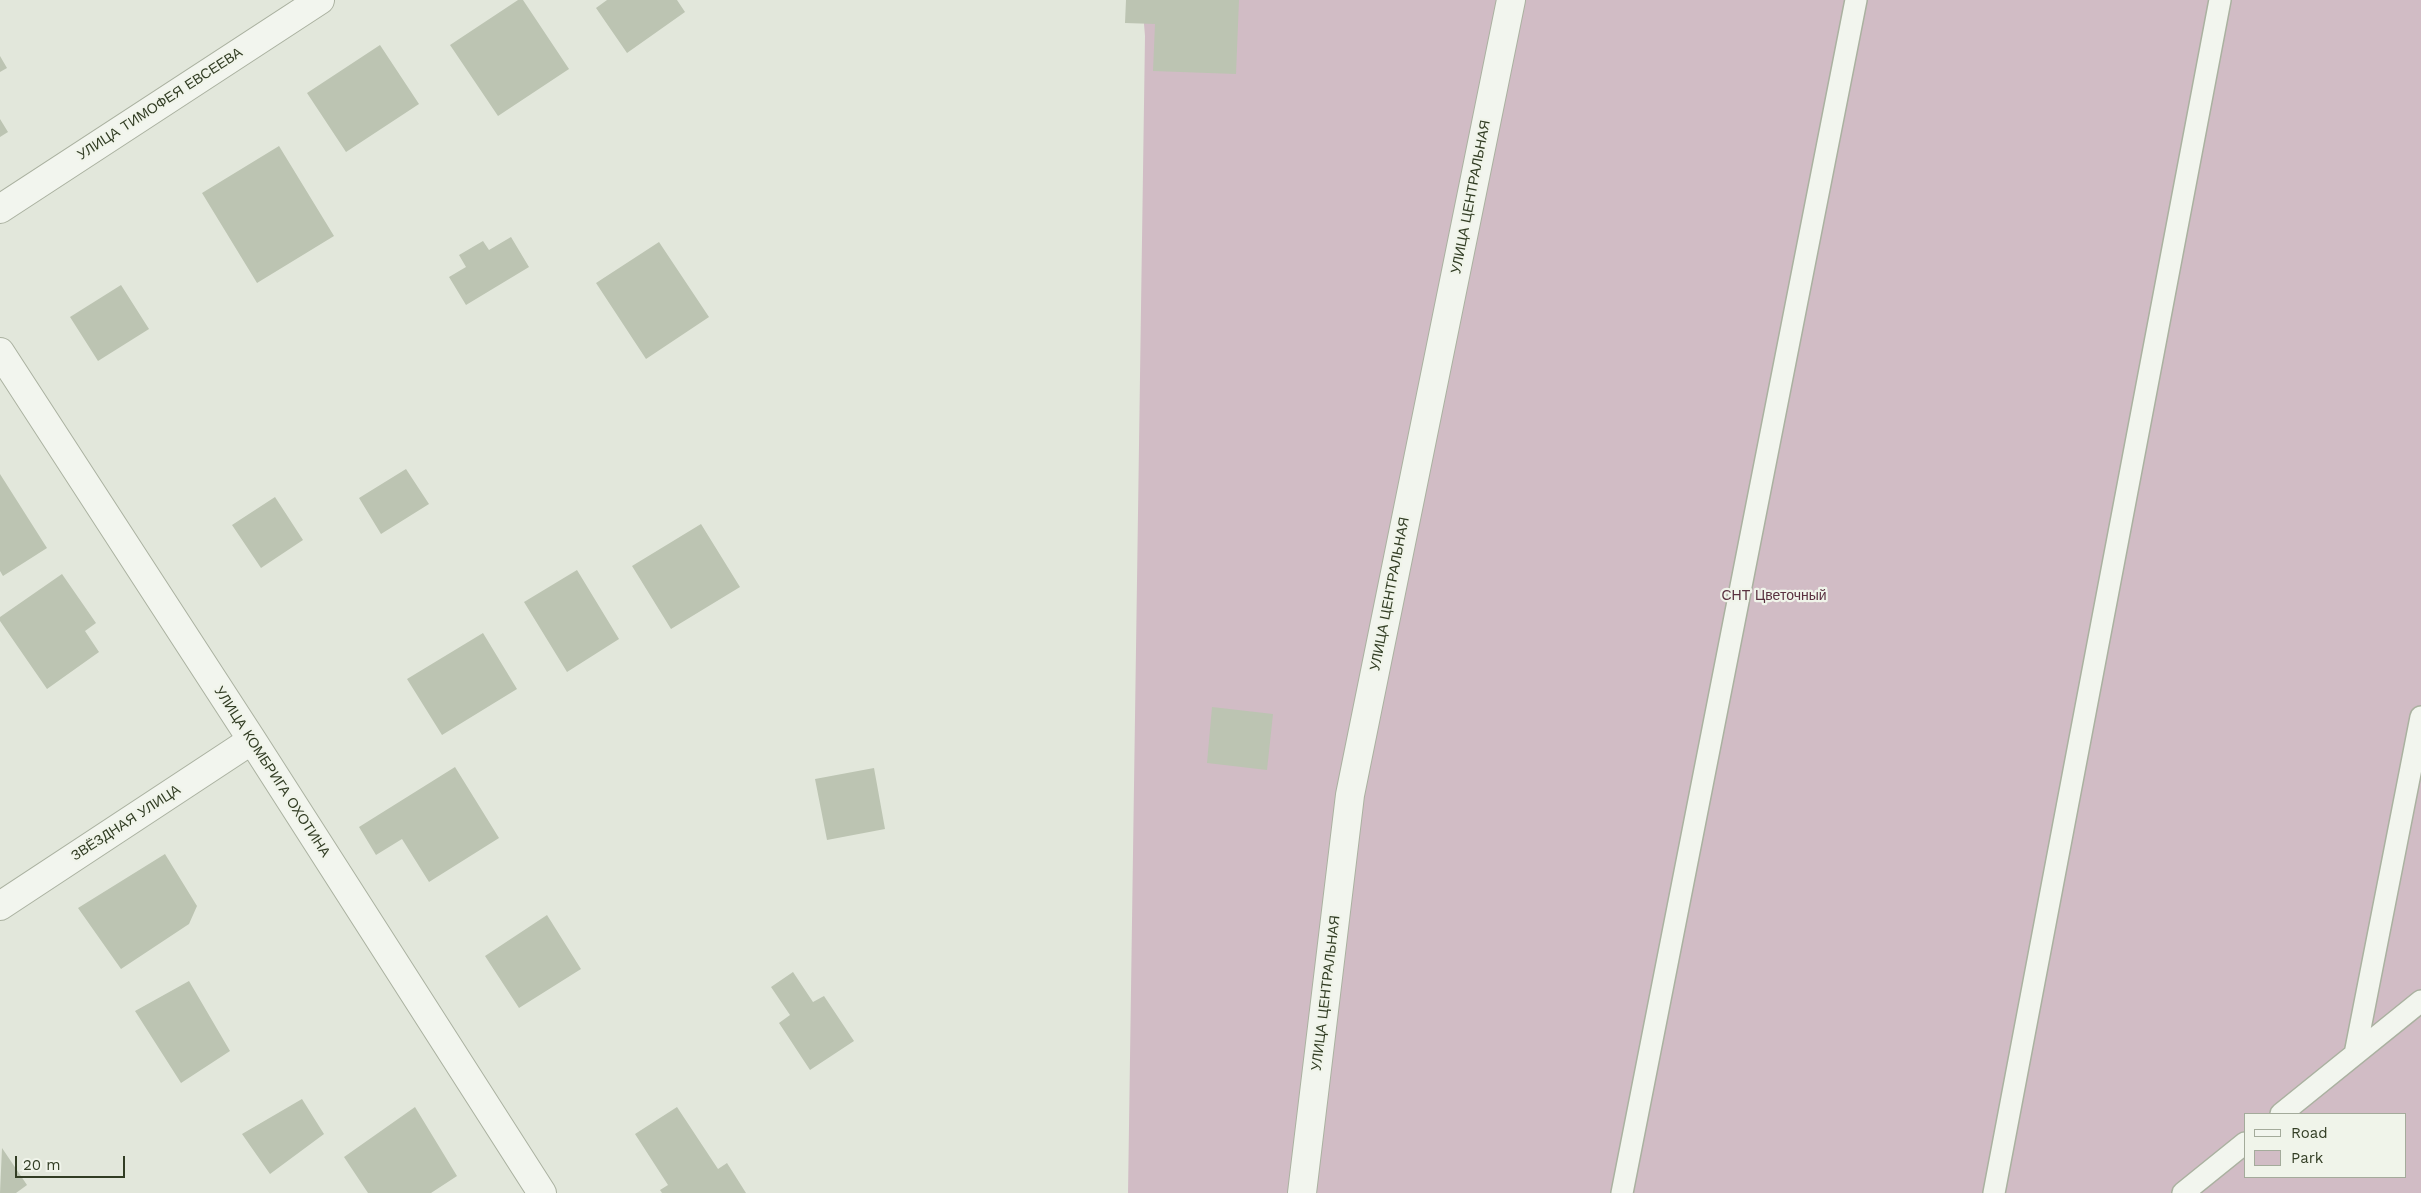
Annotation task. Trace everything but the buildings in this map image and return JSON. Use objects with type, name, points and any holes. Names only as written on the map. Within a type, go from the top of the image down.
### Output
[{"type":"street","name":"УЛИЦА ТИМОФЕЯ ЕВСЕЕВА","points":[[0,209],[320,0]]},
{"type":"street","name":"УЛИЦА ЦЕНТРАЛЬНАЯ","points":[[1302,1193],[1350,795],[1511,0]]},
{"type":"street","name":"УЛИЦА КОМБРИГА ОХОТИНА","points":[[0,352],[252,740],[542,1193]]},
{"type":"street","name":"ЗВЁЗДНАЯ УЛИЦА","points":[[0,906],[252,740]]},
{"type":"lane","points":[[1622,1193],[1856,0]]},
{"type":"lane","points":[[1994,1193],[2220,0]]},
{"type":"lane","points":[[2355,1054],[2421,717]]},
{"type":"lane","points":[[2282,1113],[2421,1001]]},
{"type":"lane","points":[[2183,1193],[2244,1144]]},
{"type":"green space","name":"СНТ Цветочный","points":[[1142,0],[2421,0],[2421,1193],[1128,1193],[1145,36]]}]
